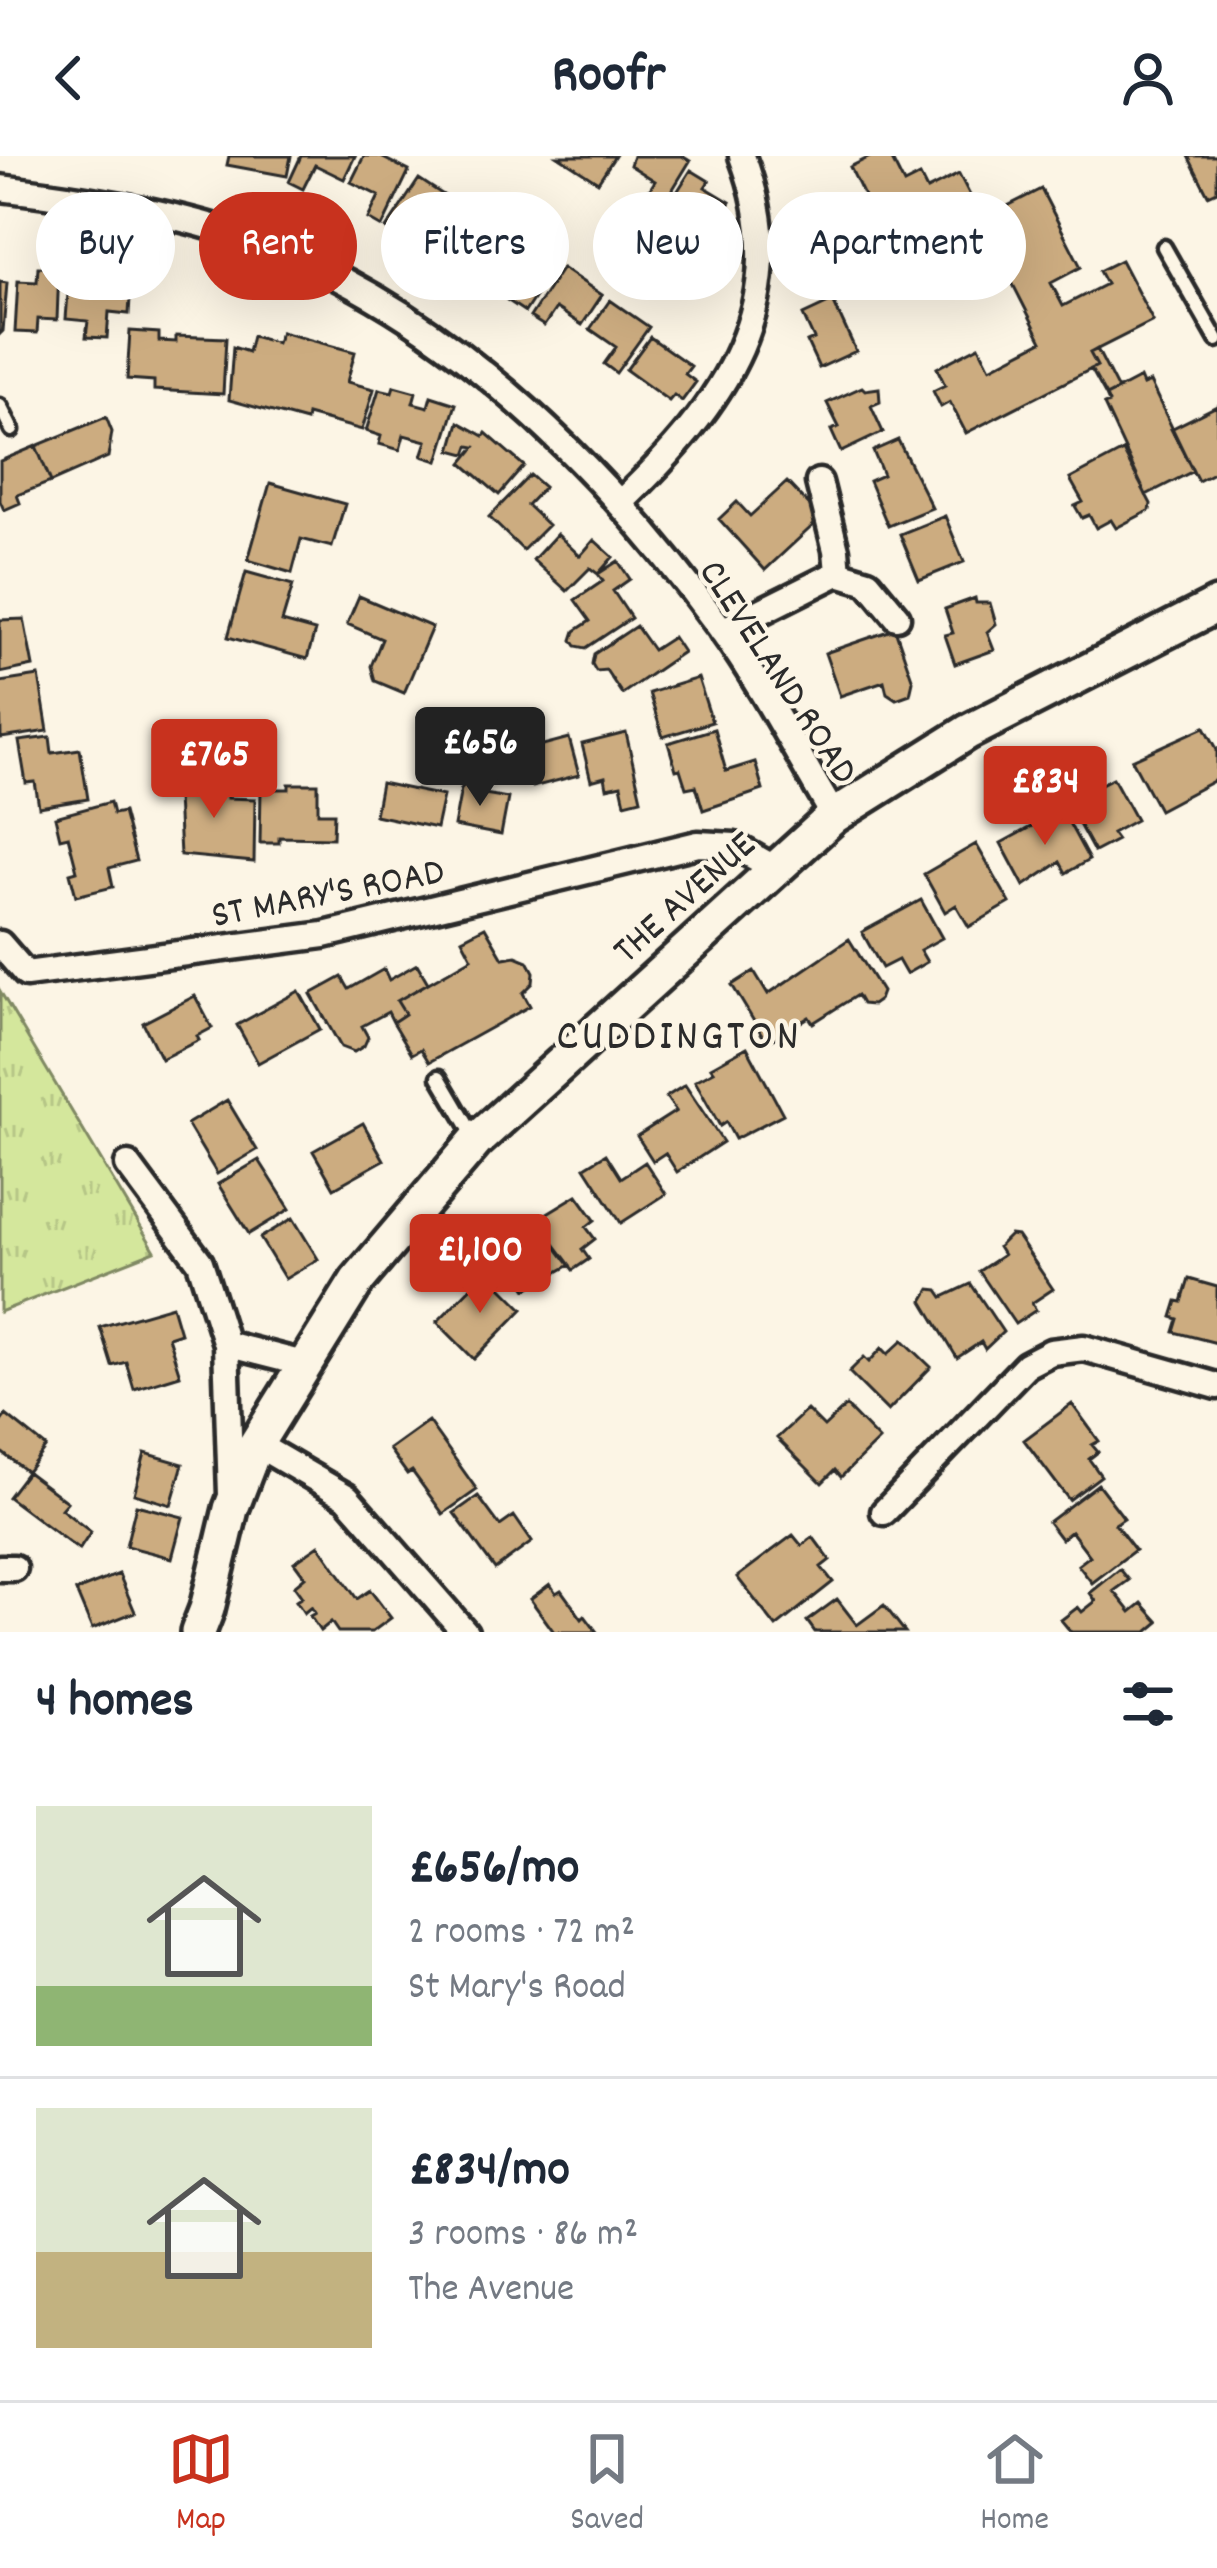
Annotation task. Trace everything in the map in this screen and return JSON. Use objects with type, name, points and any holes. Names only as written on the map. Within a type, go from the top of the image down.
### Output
[{"type":"street","points":[[620,503],[675,450],[729,375],[752,326],[763,269],[761,218],[742,156]]},
{"type":"street","name":"CLEVELAND ROAD","points":[[0,188],[88,200],[241,236],[375,296],[457,352],[541,424],[620,503],[722,631],[834,816]]},
{"type":"street","points":[[819,482],[838,573]]},
{"type":"street","points":[[722,631],[838,573],[868,582],[897,617]]},
{"type":"street","name":"THE AVENUE","points":[[197,1632],[231,1509],[256,1444],[358,1281],[476,1141],[834,816],[968,732],[1217,605]]},
{"type":"street","name":"ST MARY'S ROAD","points":[[0,944],[26,974],[324,935],[698,844],[735,847],[774,868]]},
{"type":"street","points":[[128,1165],[200,1262],[226,1345],[231,1509]]},
{"type":"street","points":[[226,1345],[304,1364]]},
{"type":"street","points":[[884,1512],[1026,1365],[1051,1352],[1084,1348],[1217,1386]]},
{"type":"street","points":[[256,1444],[347,1497],[465,1632]]},
{"type":"lane","points":[[1165,247],[1217,340]]},
{"type":"lane","points":[[0,406],[12,430]]},
{"type":"lane","points":[[439,1077],[476,1141]]},
{"type":"green space","points":[[0,991],[155,1251],[0,1312]]},
{"type":"building","points":[[229,156],[291,156],[287,176],[227,165]]},
{"type":"building","points":[[301,156],[355,156],[344,179],[315,165],[303,189],[289,182]]},
{"type":"building","points":[[364,156],[379,156],[409,171],[399,192],[381,192],[381,226],[368,219],[379,196],[351,182]]},
{"type":"building","points":[[558,156],[615,156],[598,182]]},
{"type":"building","points":[[633,156],[682,156],[690,161],[671,192],[648,192],[655,181],[630,165]]},
{"type":"building","points":[[872,156],[890,156],[904,184],[920,176],[927,190],[959,174],[968,192],[862,192],[850,167]]},
{"type":"building","points":[[1188,156],[1217,156],[1217,191],[1208,195]]},
{"type":"building","points":[[691,170],[709,181],[705,187],[713,192],[677,192]]},
{"type":"building","points":[[419,179],[439,192],[410,192]]},
{"type":"building","points":[[1041,189],[1081,267],[1051,283],[1063,306],[1106,284],[1099,271],[1121,260],[1153,321],[1090,353],[1097,366],[966,433],[950,402],[941,407],[933,391],[945,385],[937,368],[979,346],[990,368],[1042,341],[1021,300],[1026,300],[1026,197]]},
{"type":"building","points":[[569,273],[593,289],[593,300],[599,300],[582,325],[556,308],[544,326],[530,317],[541,300],[569,300]]},
{"type":"building","points":[[18,281],[36,282],[36,300],[58,300],[57,320],[38,319],[37,333],[15,332]]},
{"type":"building","points":[[0,282],[7,283],[0,334]]},
{"type":"building","points":[[67,300],[130,300],[129,314],[109,312],[107,338],[86,337],[88,321],[66,319]]},
{"type":"building","points":[[507,300],[533,300],[525,312]]},
{"type":"building","points":[[610,300],[649,327],[616,373],[604,364],[616,347],[590,329]]},
{"type":"building","points":[[833,301],[856,351],[819,368],[807,342],[814,339],[803,315]]},
{"type":"building","points":[[130,331],[159,333],[159,341],[176,342],[176,336],[226,338],[223,394],[154,390],[154,381],[127,379]]},
{"type":"building","points":[[281,332],[355,352],[347,382],[374,389],[362,430],[229,400],[233,347],[248,352],[252,336],[277,343]]},
{"type":"building","points":[[650,337],[691,366],[685,374],[696,382],[682,401],[674,395],[669,401],[626,370]]},
{"type":"building","points":[[1097,349],[1118,390],[1106,396],[1091,369],[1097,366],[1090,353]]},
{"type":"building","points":[[1140,378],[1143,385],[1150,382],[1193,471],[1146,495],[1104,405],[1109,403],[1106,396]]},
{"type":"building","points":[[394,386],[416,392],[413,403],[428,407],[431,396],[456,404],[438,461],[422,456],[427,441],[404,435],[400,450],[379,444],[381,436],[366,431],[379,389],[392,392]]},
{"type":"building","points":[[862,387],[879,388],[880,402],[871,406],[883,432],[841,452],[831,430],[839,427],[827,403]]},
{"type":"building","points":[[1217,406],[1217,471],[1198,481],[1171,429]]},
{"type":"building","points":[[106,417],[112,432],[108,457],[51,482],[36,446]]},
{"type":"building","points":[[459,422],[486,433],[524,466],[499,495],[462,463],[475,447],[469,446],[466,454],[451,450]]},
{"type":"building","points":[[898,440],[932,508],[888,526],[869,481],[883,475],[873,451]]},
{"type":"building","points":[[36,446],[51,482],[17,495],[20,503],[4,510],[0,461]]},
{"type":"building","points":[[1123,451],[1150,510],[1116,528],[1111,520],[1096,528],[1089,515],[1082,518],[1075,506],[1083,502],[1070,479]]},
{"type":"building","points":[[530,475],[544,487],[527,505],[548,525],[523,550],[489,517]]},
{"type":"building","points":[[787,482],[821,518],[765,570],[719,519],[737,502],[750,516]]},
{"type":"building","points":[[270,483],[345,504],[332,547],[301,539],[292,573],[248,560]]},
{"type":"building","points":[[945,516],[964,562],[919,580],[900,534]]},
{"type":"building","points":[[557,534],[580,556],[594,540],[613,557],[598,574],[590,568],[567,591],[533,560]]},
{"type":"building","points":[[618,561],[630,579],[613,591],[631,618],[586,648],[576,646],[575,631],[590,621],[575,600],[603,581],[598,574]]},
{"type":"building","points":[[246,572],[293,585],[282,622],[315,631],[307,659],[228,637]]},
{"type":"building","points":[[359,596],[432,627],[404,693],[375,681],[371,666],[382,639],[347,624]]},
{"type":"building","points":[[975,598],[976,603],[990,603],[996,624],[987,632],[994,650],[955,664],[945,635],[953,633],[945,609]]},
{"type":"building","points":[[24,619],[33,666],[0,673],[0,620]]},
{"type":"building","points":[[636,626],[653,650],[673,637],[683,652],[622,694],[606,670],[596,671],[594,654]]},
{"type":"building","points":[[895,629],[913,681],[910,694],[896,699],[887,693],[884,681],[840,696],[825,653]]},
{"type":"building","points":[[39,676],[48,731],[1,738],[0,682]]},
{"type":"building","points":[[698,678],[712,722],[663,737],[649,693]]},
{"type":"building","points":[[1205,727],[1217,749],[1217,779],[1159,810],[1132,760]]},
{"type":"building","points":[[714,729],[726,771],[755,762],[763,790],[703,810],[696,786],[686,788],[680,769],[676,770],[668,743]]},
{"type":"building","points":[[626,733],[641,799],[625,803],[621,785],[607,788],[605,777],[591,781],[582,744]]},
{"type":"building","points":[[50,737],[52,753],[80,749],[88,799],[39,807],[35,782],[26,783],[19,741]]},
{"type":"building","points":[[569,738],[579,775],[533,787],[524,750]]},
{"type":"building","points":[[472,776],[481,781],[479,793],[508,798],[501,835],[454,826],[461,789]]},
{"type":"building","points":[[176,778],[227,781],[227,798],[255,799],[254,862],[180,855]]},
{"type":"building","points":[[1113,778],[1136,820],[1112,833],[1117,840],[1094,852],[1063,795],[1098,779],[1101,784]]},
{"type":"building","points":[[381,783],[443,796],[436,828],[375,815]]},
{"type":"building","points":[[289,784],[318,784],[318,813],[334,813],[333,838],[279,837],[279,843],[260,843],[261,789],[289,789]]},
{"type":"building","points":[[110,802],[113,814],[123,812],[136,861],[109,868],[113,887],[76,896],[70,873],[77,871],[68,836],[60,838],[55,817]]},
{"type":"building","points":[[1062,810],[1089,860],[1066,873],[1060,862],[1024,886],[1001,843]]},
{"type":"building","points":[[976,844],[1010,903],[969,927],[956,905],[945,912],[924,874]]},
{"type":"building","points":[[921,900],[942,938],[920,950],[927,962],[906,974],[898,960],[882,968],[862,932]]},
{"type":"building","points":[[485,927],[503,958],[528,961],[533,983],[523,993],[530,1006],[429,1062],[421,1049],[412,1054],[393,1022],[405,1014],[397,1001],[472,958],[462,939]]},
{"type":"building","points":[[849,939],[882,992],[879,1000],[862,1004],[857,995],[813,1023],[809,1017],[767,1043],[732,985],[754,971],[768,994]]},
{"type":"building","points":[[417,964],[428,983],[397,1001],[405,1014],[393,1022],[388,1012],[362,1026],[368,1037],[354,1052],[341,1047],[311,994],[342,977],[349,989],[384,969],[389,980]]},
{"type":"building","points":[[299,991],[320,1029],[258,1063],[237,1025]]},
{"type":"building","points":[[195,996],[212,1028],[161,1059],[143,1023]]},
{"type":"building","points":[[747,1047],[783,1114],[735,1139],[726,1122],[720,1126],[695,1081]]},
{"type":"building","points":[[685,1085],[723,1142],[677,1172],[665,1153],[653,1161],[637,1136],[676,1111],[666,1097]]},
{"type":"building","points":[[227,1100],[257,1150],[217,1174],[187,1124]]},
{"type":"building","points":[[363,1123],[384,1160],[334,1188],[313,1151]]},
{"type":"building","points":[[606,1154],[621,1178],[645,1162],[666,1194],[621,1223],[585,1167]]},
{"type":"building","points":[[259,1160],[290,1209],[249,1234],[218,1184]]},
{"type":"building","points":[[577,1195],[595,1220],[586,1227],[595,1239],[582,1249],[589,1259],[573,1270],[536,1220]]},
{"type":"building","points":[[293,1218],[318,1259],[285,1279],[260,1238]]},
{"type":"building","points":[[536,1220],[570,1265],[527,1289],[500,1251]]},
{"type":"building","points":[[1010,1235],[1017,1236],[1053,1289],[1032,1303],[1036,1310],[1015,1324],[979,1271],[1003,1255],[998,1247]]},
{"type":"building","points":[[489,1275],[523,1309],[474,1359],[437,1322],[478,1280],[481,1284]]},
{"type":"building","points":[[1189,1279],[1217,1287],[1217,1343],[1174,1332],[1178,1319],[1172,1317]]},
{"type":"building","points":[[971,1284],[1003,1332],[985,1349],[981,1342],[957,1358],[923,1301],[930,1289],[943,1297]]},
{"type":"building","points":[[172,1306],[180,1333],[168,1337],[180,1375],[134,1389],[126,1362],[112,1366],[100,1327]]},
{"type":"building","points":[[903,1340],[931,1367],[888,1411],[849,1372],[864,1357],[869,1362],[882,1348],[888,1354]]},
{"type":"building","points":[[1072,1404],[1099,1441],[1092,1445],[1098,1452],[1089,1459],[1101,1476],[1069,1500],[1024,1440]]},
{"type":"building","points":[[846,1406],[879,1440],[841,1477],[835,1470],[822,1483],[777,1438],[807,1410],[824,1427]]},
{"type":"building","points":[[6,1415],[46,1447],[27,1472],[0,1451],[0,1423]]},
{"type":"building","points":[[428,1421],[477,1490],[443,1514],[412,1471],[407,1474],[389,1449]]},
{"type":"building","points":[[145,1453],[183,1464],[171,1505],[134,1494]]},
{"type":"building","points":[[27,1472],[67,1502],[61,1509],[91,1532],[79,1550],[8,1497]]},
{"type":"building","points":[[1098,1484],[1124,1518],[1115,1524],[1135,1550],[1092,1583],[1078,1565],[1090,1556],[1071,1531],[1061,1539],[1048,1522]]},
{"type":"building","points":[[478,1496],[500,1526],[514,1516],[532,1542],[495,1569],[454,1513]]},
{"type":"building","points":[[136,1505],[183,1517],[172,1558],[126,1546]]},
{"type":"building","points":[[793,1535],[802,1546],[813,1537],[830,1560],[821,1567],[833,1582],[776,1627],[737,1577]]},
{"type":"building","points":[[319,1545],[357,1599],[370,1590],[391,1618],[372,1632],[338,1632],[331,1622],[320,1631],[310,1616],[315,1613],[311,1607],[304,1613],[296,1601],[302,1597],[294,1586],[305,1577],[294,1562]]},
{"type":"building","points":[[1120,1569],[1129,1580],[1114,1591],[1131,1612],[1142,1603],[1159,1622],[1147,1632],[1071,1632],[1061,1620],[1096,1601],[1090,1593]]},
{"type":"building","points":[[119,1574],[135,1612],[92,1629],[76,1591]]},
{"type":"building","points":[[550,1584],[556,1593],[561,1590],[597,1632],[554,1632],[530,1599]]},
{"type":"building","points":[[837,1599],[857,1625],[884,1605],[905,1632],[815,1632],[807,1621]]},
{"type":"district","name":"CUDDINGTON","points":[[679,1032]]}]
